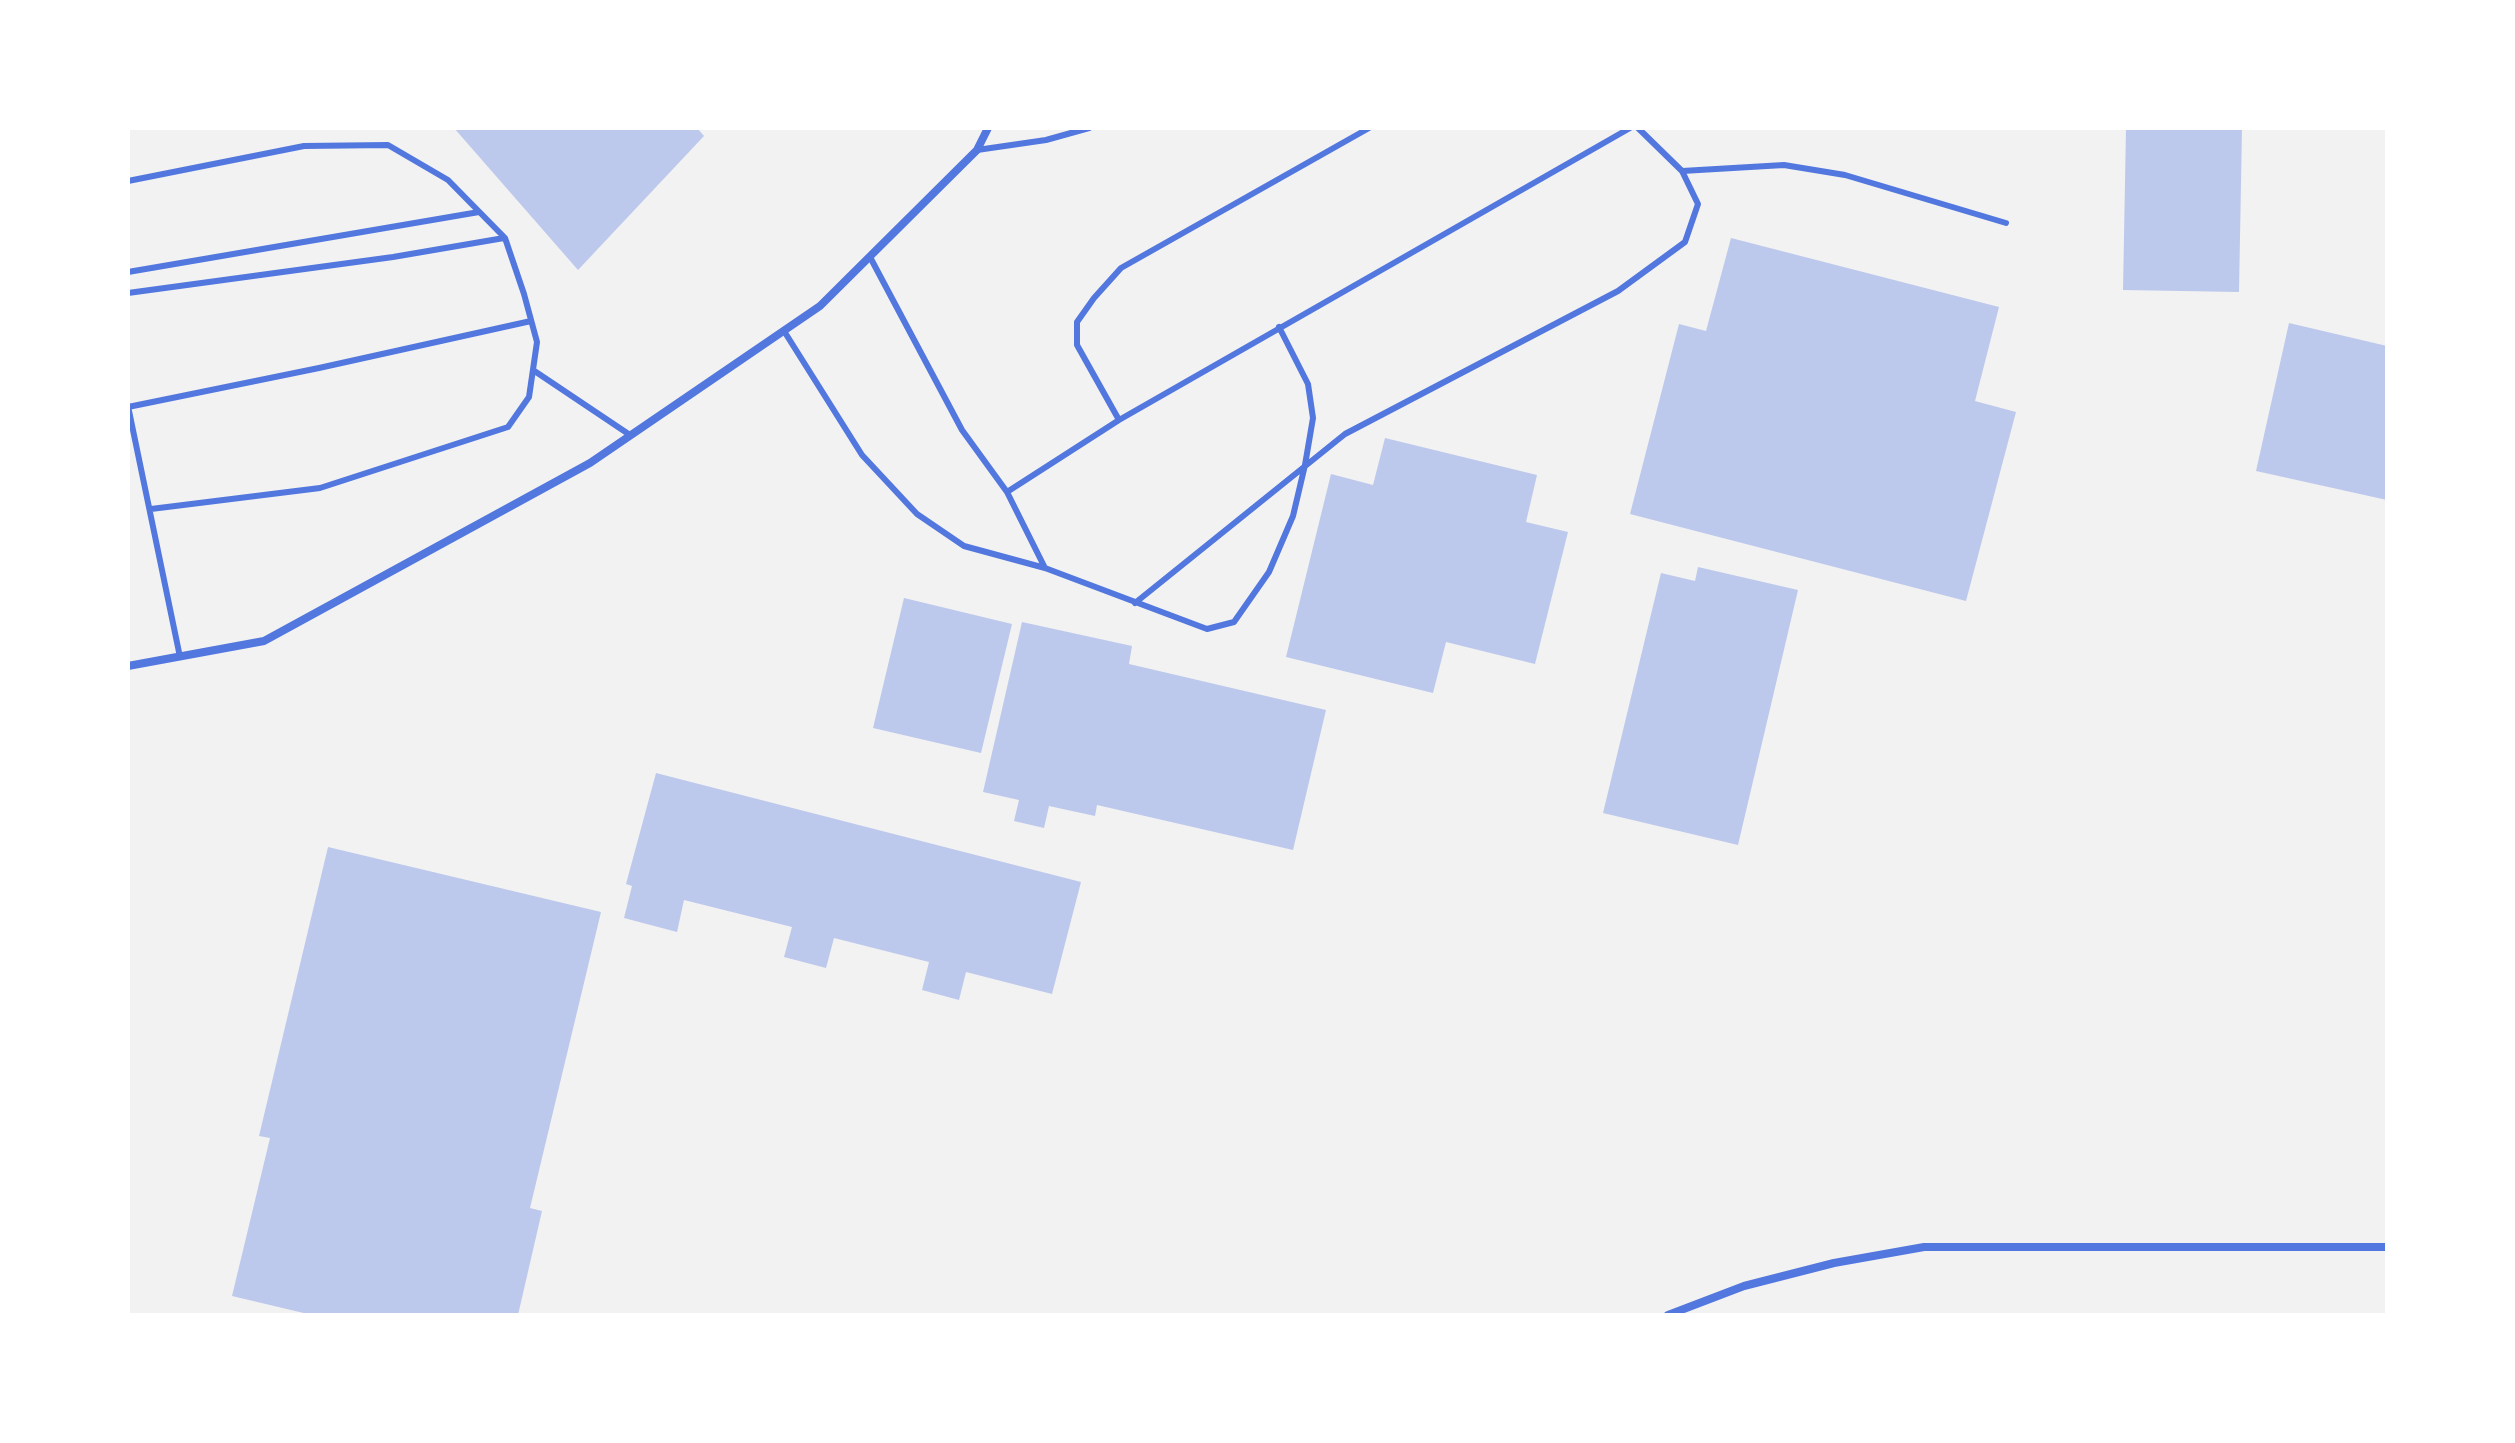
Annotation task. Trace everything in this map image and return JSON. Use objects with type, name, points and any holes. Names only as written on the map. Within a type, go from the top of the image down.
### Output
[{"type":"street","points":[[128,666],[264,641],[590,463],[820,306],[977,150],[988,128]]},
{"type":"street","points":[[1668,1315],[1744,1286],[1834,1263],[1924,1247],[2387,1247]]},
{"type":"lane","points":[[977,150],[1046,140],[1089,128]]},
{"type":"lane","points":[[1119,420],[1077,345],[1077,322],[1094,298],[1121,268],[1369,128]]},
{"type":"lane","points":[[1007,492],[1119,420],[1630,128]]},
{"type":"lane","points":[[1135,603],[1345,434],[1618,291],[1685,242],[1698,204],[1682,171],[1638,128]]},
{"type":"lane","points":[[128,181],[304,146],[388,145],[448,180],[505,238],[537,342],[529,397],[508,427],[320,488],[151,509]]},
{"type":"lane","points":[[1682,171],[1784,165],[1845,175],[2006,223]]},
{"type":"lane","points":[[128,272],[480,212]]},
{"type":"lane","points":[[128,293],[393,257],[505,238]]},
{"type":"lane","points":[[870,257],[962,430],[1007,492],[1045,568]]},
{"type":"lane","points":[[180,657],[128,406],[531,321]]},
{"type":"lane","points":[[784,331],[862,455],[917,514],[964,546],[1045,568],[1207,629],[1234,622],[1269,572],[1293,516],[1313,418],[1308,384],[1279,327]]},
{"type":"lane","points":[[533,370],[630,435]]},
{"type":"building","points":[[454,128],[697,128],[704,136],[578,270]]},
{"type":"building","points":[[2126,128],[2242,128],[2239,292],[2123,290]]},
{"type":"building","points":[[1731,238],[1999,307],[1975,401],[2016,412],[1966,601],[1630,514],[1679,324],[1706,331]]},
{"type":"building","points":[[2289,323],[2387,346],[2387,500],[2256,471]]},
{"type":"building","points":[[1385,438],[1537,475],[1526,522],[1568,532],[1535,664],[1446,642],[1433,693],[1286,657],[1331,474],[1373,485]]},
{"type":"building","points":[[1698,567],[1798,590],[1738,845],[1603,813],[1661,573],[1695,581]]},
{"type":"building","points":[[904,598],[1012,624],[981,753],[873,728]]},
{"type":"building","points":[[1022,622],[1132,646],[1129,664],[1326,710],[1293,850],[1097,805],[1095,816],[1049,806],[1044,828],[1014,821],[1019,800],[983,792]]},
{"type":"building","points":[[656,773],[1081,882],[1052,994],[966,972],[959,1000],[922,990],[929,962],[834,938],[826,968],[784,957],[792,927],[684,900],[677,932],[624,918],[632,886],[626,884]]},
{"type":"building","points":[[328,847],[601,912],[530,1208],[542,1211],[518,1315],[312,1315],[232,1296],[270,1138],[259,1136]]}]
